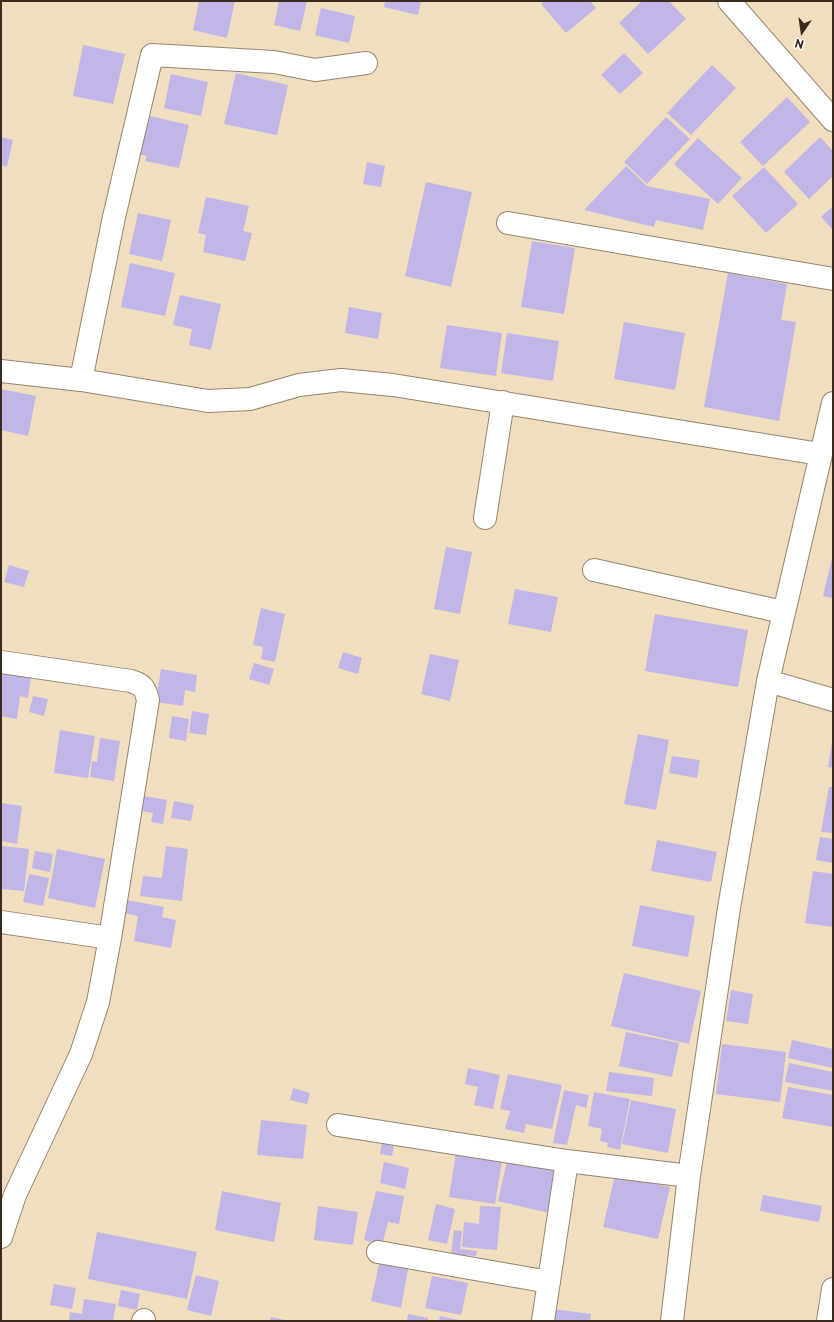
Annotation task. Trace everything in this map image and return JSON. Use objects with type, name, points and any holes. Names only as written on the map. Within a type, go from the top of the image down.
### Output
[{"type":"street","points":[[730,1],[832,114]]},
{"type":"street","points":[[81,380],[114,217],[152,55],[274,62],[315,70],[366,62]]},
{"type":"street","points":[[508,223],[833,279]]},
{"type":"street","points":[[1,371],[81,380],[208,401],[250,399],[299,385],[341,380],[393,385],[820,454]]},
{"type":"street","points":[[485,518],[503,402]]},
{"type":"street","points":[[672,1321],[689,1176],[729,908],[768,681],[833,403]]},
{"type":"street","points":[[594,570],[784,612]]},
{"type":"street","points":[[1,662],[131,681],[141,684],[146,691],[148,700],[110,938],[98,1002],[81,1054],[15,1194],[1,1237]]},
{"type":"street","points":[[768,681],[833,700]]},
{"type":"street","points":[[1,922],[110,938]]},
{"type":"street","points":[[338,1125],[566,1161],[689,1176]]},
{"type":"street","points":[[543,1321],[566,1161]]},
{"type":"street","points":[[378,1252],[549,1282]]},
{"type":"street","points":[[828,1321],[833,1289]]},
{"type":"building","points":[[199,1],[235,1],[227,38],[193,30]]},
{"type":"building","points":[[279,1],[307,1],[300,31],[274,25]]},
{"type":"building","points":[[385,1],[421,1],[418,15],[384,7]]},
{"type":"building","points":[[545,1],[590,1],[596,8],[566,33],[541,4]]},
{"type":"building","points":[[642,1],[669,1],[686,19],[648,54],[619,23]]},
{"type":"building","points":[[321,8],[355,16],[349,43],[315,35]]},
{"type":"building","points":[[83,45],[125,54],[113,104],[73,96]]},
{"type":"building","points":[[624,53],[643,73],[620,94],[601,75]]},
{"type":"building","points":[[712,65],[736,88],[691,135],[667,113]]},
{"type":"building","points":[[236,73],[288,85],[277,135],[224,124]]},
{"type":"building","points":[[171,74],[208,82],[201,116],[164,108]]},
{"type":"building","points":[[787,97],[810,122],[763,166],[740,142]]},
{"type":"building","points":[[141,114],[189,125],[179,168],[145,161],[147,156],[132,153]]},
{"type":"building","points":[[666,117],[690,139],[647,184],[624,162]]},
{"type":"building","points":[[1,137],[13,140],[7,167],[1,165]]},
{"type":"building","points":[[820,137],[833,151],[833,176],[809,199],[784,172]]},
{"type":"building","points":[[698,138],[742,178],[718,204],[674,164]]},
{"type":"building","points":[[367,162],[385,166],[381,187],[363,184]]},
{"type":"building","points":[[626,166],[647,186],[710,199],[703,230],[656,220],[654,227],[584,210]]},
{"type":"building","points":[[764,167],[798,204],[766,233],[732,196]]},
{"type":"building","points":[[426,182],[472,192],[451,287],[405,276]]},
{"type":"building","points":[[206,197],[249,206],[243,231],[252,233],[245,261],[203,252],[206,235],[198,233]]},
{"type":"building","points":[[833,206],[833,230],[821,217]]},
{"type":"building","points":[[138,213],[171,220],[162,261],[129,254]]},
{"type":"building","points":[[532,241],[575,248],[564,314],[521,307]]},
{"type":"building","points":[[130,263],[175,273],[165,316],[121,307]]},
{"type":"building","points":[[728,273],[787,284],[781,320],[796,322],[779,421],[704,407]]},
{"type":"building","points":[[180,295],[221,304],[211,350],[189,345],[192,329],[173,325]]},
{"type":"building","points":[[349,307],[382,313],[378,339],[345,333]]},
{"type":"building","points":[[624,322],[685,333],[675,390],[614,379]]},
{"type":"building","points":[[447,325],[502,333],[496,376],[440,368]]},
{"type":"building","points":[[507,333],[559,341],[553,381],[501,373]]},
{"type":"building","points":[[1,389],[36,396],[28,436],[1,430]]},
{"type":"building","points":[[446,547],[472,552],[460,614],[434,609]]},
{"type":"building","points":[[833,558],[833,598],[823,596]]},
{"type":"building","points":[[9,565],[29,571],[24,587],[4,582]]},
{"type":"building","points":[[515,589],[558,597],[551,632],[508,624]]},
{"type":"building","points":[[261,608],[285,614],[275,662],[261,659],[263,647],[253,645]]},
{"type":"building","points":[[655,614],[748,630],[738,687],[645,671]]},
{"type":"building","points":[[343,652],[362,658],[358,674],[338,668]]},
{"type":"building","points":[[430,654],[459,660],[450,701],[421,694]]},
{"type":"building","points":[[254,663],[274,669],[269,685],[249,679]]},
{"type":"building","points":[[1,665],[32,670],[28,698],[20,696],[17,719],[1,716]]},
{"type":"building","points":[[161,669],[197,675],[195,692],[185,690],[183,706],[156,702]]},
{"type":"building","points":[[33,696],[48,699],[44,716],[29,712]]},
{"type":"building","points":[[192,711],[209,714],[206,735],[189,733]]},
{"type":"building","points":[[172,716],[189,719],[186,741],[169,738]]},
{"type":"building","points":[[60,730],[95,736],[88,778],[54,773]]},
{"type":"building","points":[[638,734],[669,740],[656,810],[624,804]]},
{"type":"building","points":[[100,738],[120,741],[114,781],[90,777],[92,761],[97,762]]},
{"type":"building","points":[[833,742],[833,768],[828,767]]},
{"type":"building","points":[[672,756],[700,760],[697,778],[669,773]]},
{"type":"building","points":[[829,787],[833,787],[833,833],[821,832]]},
{"type":"building","points":[[144,796],[167,800],[163,824],[151,822],[153,813],[141,811]]},
{"type":"building","points":[[174,801],[194,805],[191,821],[171,818]]},
{"type":"building","points":[[1,803],[22,806],[17,844],[1,841]]},
{"type":"building","points":[[820,837],[833,839],[833,863],[816,860]]},
{"type":"building","points":[[657,840],[717,852],[711,882],[651,871]]},
{"type":"building","points":[[1,846],[29,849],[24,891],[1,889]]},
{"type":"building","points":[[166,846],[188,849],[182,901],[140,896],[143,876],[162,878]]},
{"type":"building","points":[[57,849],[105,859],[95,908],[48,898]]},
{"type":"building","points":[[35,851],[53,854],[50,872],[32,868]]},
{"type":"building","points":[[813,871],[833,874],[833,927],[805,923]]},
{"type":"building","points":[[29,874],[49,878],[43,906],[23,902]]},
{"type":"building","points":[[127,900],[164,907],[162,917],[176,920],[171,948],[134,941],[138,916],[124,913]]},
{"type":"building","points":[[640,905],[695,916],[688,957],[632,946]]},
{"type":"building","points":[[624,973],[701,991],[689,1044],[611,1026]]},
{"type":"building","points":[[731,990],[753,994],[748,1024],[726,1021]]},
{"type":"building","points":[[626,1032],[679,1043],[672,1077],[619,1066]]},
{"type":"building","points":[[792,1040],[833,1049],[833,1068],[788,1058]]},
{"type":"building","points":[[722,1044],[786,1052],[780,1102],[716,1094]]},
{"type":"building","points":[[789,1063],[833,1072],[833,1091],[785,1082]]},
{"type":"building","points":[[468,1068],[500,1075],[493,1109],[474,1105],[478,1087],[465,1084]]},
{"type":"building","points":[[609,1072],[654,1078],[652,1096],[606,1091]]},
{"type":"building","points":[[508,1074],[562,1085],[552,1129],[526,1124],[524,1133],[505,1129],[510,1111],[500,1109]]},
{"type":"building","points":[[788,1087],[833,1095],[833,1127],[782,1118]]},
{"type":"building","points":[[293,1088],[310,1093],[307,1104],[290,1100]]},
{"type":"building","points":[[564,1090],[589,1095],[586,1108],[576,1105],[567,1145],[553,1143]]},
{"type":"building","points":[[594,1092],[630,1099],[620,1150],[607,1147],[608,1143],[600,1141],[602,1129],[588,1126]]},
{"type":"building","points":[[631,1100],[676,1109],[668,1153],[622,1144]]},
{"type":"building","points":[[261,1120],[307,1125],[303,1159],[257,1155]]},
{"type":"building","points":[[383,1137],[395,1140],[392,1156],[380,1154]]},
{"type":"building","points":[[456,1153],[502,1161],[495,1204],[449,1197]]},
{"type":"building","points":[[508,1157],[559,1168],[549,1213],[498,1201]]},
{"type":"building","points":[[384,1162],[409,1168],[405,1189],[380,1183]]},
{"type":"building","points":[[615,1175],[670,1187],[658,1239],[603,1227]]},
{"type":"building","points":[[222,1191],[281,1203],[274,1242],[215,1230]]},
{"type":"building","points":[[376,1191],[404,1196],[399,1224],[388,1222],[382,1245],[364,1240]]},
{"type":"building","points":[[763,1195],[822,1206],[819,1222],[760,1211]]},
{"type":"building","points":[[436,1204],[455,1209],[447,1244],[428,1240]]},
{"type":"building","points":[[318,1206],[358,1212],[353,1245],[314,1240]]},
{"type":"building","points":[[480,1206],[501,1207],[497,1250],[462,1247],[464,1222],[479,1224]]},
{"type":"building","points":[[454,1230],[462,1231],[460,1249],[477,1251],[476,1256],[451,1254]]},
{"type":"building","points":[[97,1232],[197,1252],[187,1299],[88,1279]]},
{"type":"building","points":[[379,1264],[408,1269],[401,1308],[371,1301]]},
{"type":"building","points":[[196,1275],[219,1281],[211,1316],[187,1310]]},
{"type":"building","points":[[432,1276],[468,1283],[461,1315],[425,1308]]},
{"type":"building","points":[[54,1284],[76,1288],[72,1309],[50,1305]]},
{"type":"building","points":[[121,1290],[140,1294],[137,1310],[118,1306]]},
{"type":"building","points":[[84,1299],[116,1304],[113,1321],[69,1321],[70,1312],[82,1314]]},
{"type":"building","points":[[553,1309],[591,1314],[590,1321],[552,1321]]},
{"type":"building","points":[[408,1314],[428,1318],[428,1321],[407,1321]]},
{"type":"building","points":[[440,1316],[459,1320],[459,1321],[439,1321]]},
{"type":"building","points":[[271,1317],[285,1320],[285,1321],[270,1321]]}]
